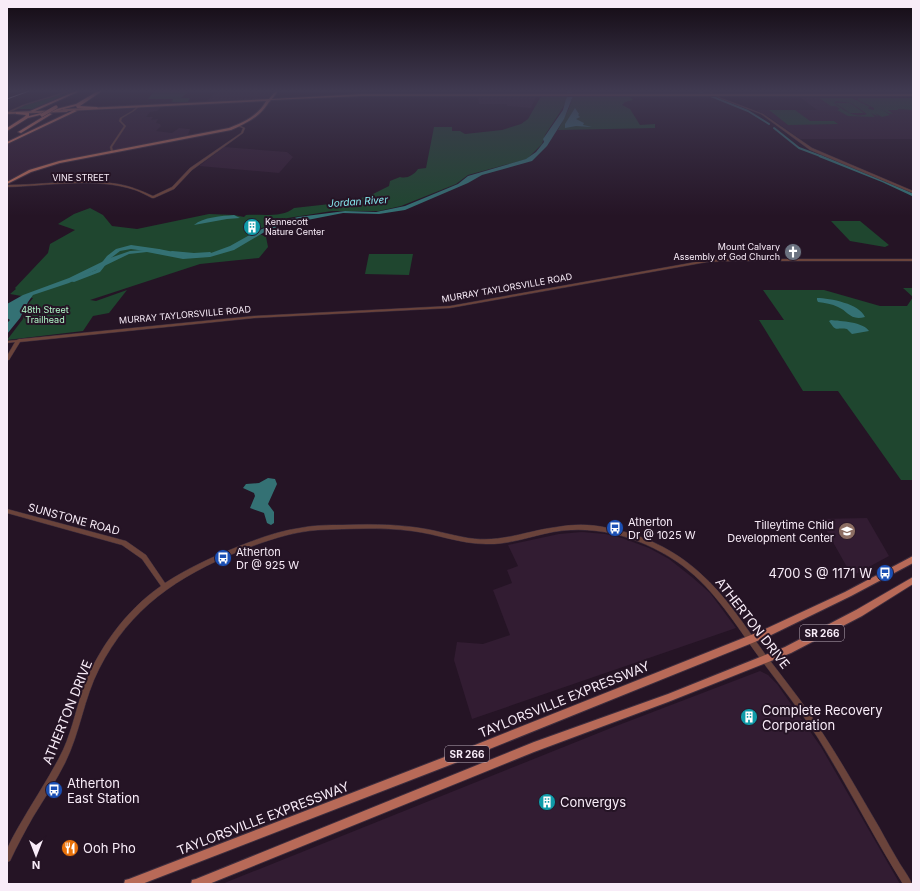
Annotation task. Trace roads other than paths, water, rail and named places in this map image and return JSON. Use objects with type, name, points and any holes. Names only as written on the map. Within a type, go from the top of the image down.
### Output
[{"type":"highway","points":[[7,139],[18,133]]},
{"type":"highway","points":[[7,143],[29,133]]},
{"type":"main road","points":[[7,184],[25,173],[49,164],[214,133]]},
{"type":"main road","name":"TAYLORSVILLE EXPRESSWAY","points":[[128,884],[455,758],[751,639],[836,600],[913,559]]},
{"type":"main road","name":"SR 266","points":[[196,884],[534,748],[668,698],[788,650],[839,624],[913,580]]},
{"type":"street","points":[[112,151],[111,147],[121,133]]},
{"type":"street","name":"VINE STREET","points":[[7,184],[107,185],[134,189],[153,197],[173,188],[190,169],[241,133]]},
{"type":"street","points":[[789,133],[814,150],[913,192]]},
{"type":"street","name":"MURRAY TAYLORSVILLE ROAD","points":[[7,342],[254,317],[450,307],[707,261],[913,260]]},
{"type":"street","points":[[7,359],[19,340]]},
{"type":"street","name":"SUNSTONE ROAD","points":[[7,511],[124,543],[144,557],[164,586]]},
{"type":"street","name":"ATHERTON DRIVE","points":[[7,858],[61,762],[75,731],[89,684],[101,658],[128,620],[139,608],[164,586],[184,572],[216,557],[255,542],[297,530],[321,528],[408,528],[464,540],[489,542],[519,539],[559,529],[584,528],[611,531],[640,539],[675,557],[693,570],[715,591],[820,734],[908,884]]},
{"type":"waterway","points":[[780,133],[799,148],[823,157]]},
{"type":"waterway","points":[[820,156],[883,181],[913,195]]},
{"type":"waterway","name":"Jordan River","points":[[72,281],[98,271],[109,257],[118,250],[131,247],[159,251]]},
{"type":"waterway","name":"Jordan River","points":[[172,253],[194,255],[210,254]]},
{"type":"place","name":"Kennecott Nature Center","points":[[252,227]]},
{"type":"place","name":"Mount Calvary Assembly of God Church","points":[[793,252]]},
{"type":"place","name":"Atherton Dr @ 1025 W","points":[[615,528]]},
{"type":"place","name":"Tilleytime Child Development Center","points":[[847,531]]},
{"type":"place","name":"Atherton Dr @ 925 W","points":[[223,558]]},
{"type":"place","name":"4700 S @ 1171 W","points":[[885,573]]},
{"type":"place","name":"Complete Recovery Corporation","points":[[749,717]]},
{"type":"place","name":"Atherton East Station","points":[[54,790]]},
{"type":"place","name":"Convergys","points":[[547,802]]},
{"type":"place","name":"Ooh Pho","points":[[70,848]]},
{"type":"park label","name":"48th Street Trailhead","points":[[45,316]]}]
